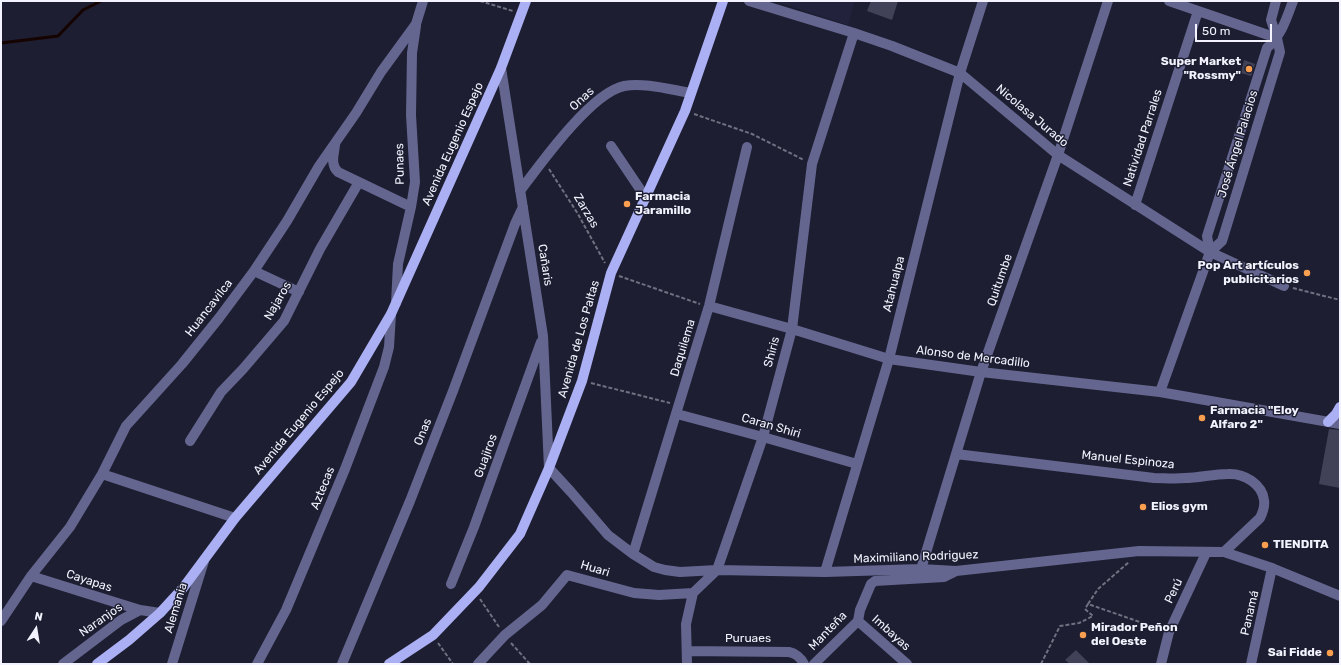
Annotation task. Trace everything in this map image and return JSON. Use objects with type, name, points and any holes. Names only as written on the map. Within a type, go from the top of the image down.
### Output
[{"type":"main road","name":"Avenida Eugenio Espejo","points":[[97,664],[129,640],[160,613],[183,588],[235,518],[351,382],[391,314],[412,270],[500,68],[526,1]]},
{"type":"main road","name":"Avenida de Los Paltas","points":[[389,664],[433,635],[479,588],[520,534],[549,468],[582,381],[611,273],[685,111],[723,1]]},
{"type":"main road","points":[[1328,422],[1336,414],[1340,407]]},
{"type":"street","name":"Huancavilca","points":[[1,621],[31,576],[70,527],[102,474],[126,426],[182,364],[254,271],[287,221],[319,166],[356,113],[381,72],[416,24],[423,1]]},
{"type":"street","name":"Nicolasa Jurado","points":[[749,1],[854,33],[892,46],[960,73],[1058,155],[1210,252],[1284,286]]},
{"type":"street","name":"Atahualpa","points":[[826,572],[889,359],[960,73],[983,1]]},
{"type":"street","name":"Quitumbe","points":[[921,569],[981,372],[1058,155],[1108,1]]},
{"type":"street","points":[[1168,1],[1277,38]]},
{"type":"street","points":[[1276,1],[1271,20],[1277,38]]},
{"type":"street","name":"José Ángel Palacios","points":[[1210,252],[1207,236],[1267,48],[1277,38],[1293,1]]},
{"type":"street","name":"Natividad Parrales","points":[[1135,205],[1198,11]]},
{"type":"street","name":"Punaes","points":[[396,303],[398,264],[415,182],[411,115],[412,53],[416,24]]},
{"type":"street","name":"Shiris","points":[[693,593],[717,570],[763,437],[792,329],[812,164],[854,33]]},
{"type":"street","name":"José Ángel Palacios","points":[[1160,392],[1210,252],[1222,241],[1280,52],[1277,38]]},
{"type":"street","name":"Cañaris","points":[[500,68],[543,336],[549,468]]},
{"type":"street","name":"Onas","points":[[520,191],[587,109],[609,92],[624,86],[648,86],[691,93]]},
{"type":"street","points":[[335,143],[333,162],[335,169],[338,172],[411,207]]},
{"type":"street","points":[[611,146],[646,198]]},
{"type":"street","name":"Daquilema","points":[[634,554],[709,306],[747,147]]},
{"type":"street","name":"Najaros","points":[[190,441],[221,392],[284,321],[320,249],[359,182]]},
{"type":"street","name":"Onas","points":[[342,664],[410,501],[453,391],[515,224],[523,208]]},
{"type":"street","points":[[254,271],[299,292]]},
{"type":"street","name":"Alonso de Mercadillo","points":[[709,306],[792,329],[889,359],[981,372],[1160,392],[1340,424]]},
{"type":"street","name":"Aztecas","points":[[257,664],[286,610],[345,469],[384,367],[389,347],[391,314]]},
{"type":"street","name":"Guajiros","points":[[451,584],[477,519],[543,336]]},
{"type":"street","name":"Caran Shiri","points":[[678,410],[763,437],[857,464]]},
{"type":"street","name":"Manuel Espinoza","points":[[956,454],[1154,478],[1184,478],[1229,474],[1241,476],[1252,481],[1260,489],[1264,501],[1263,511],[1260,518],[1224,552]]},
{"type":"street","name":"Maximiliano Rodriguez","points":[[549,468],[608,535],[654,567],[665,570],[680,572],[717,570],[826,572],[921,569],[956,571],[1139,551],[1206,553],[1224,552],[1272,568],[1340,596]]},
{"type":"street","points":[[102,474],[235,518]]},
{"type":"street","name":"Perú","points":[[1161,664],[1169,632],[1206,553]]},
{"type":"street","name":"Alemania","points":[[172,664],[204,559]]},
{"type":"street","name":"Panamá","points":[[1251,664],[1272,568]]},
{"type":"street","name":"Manteña","points":[[814,664],[858,620],[860,610],[871,584],[875,581],[944,578],[956,571]]},
{"type":"street","name":"Huari","points":[[478,664],[505,635],[542,605],[567,575],[634,593],[659,595],[693,593]]},
{"type":"street","name":"Cayapas","points":[[31,576],[140,610]]},
{"type":"street","points":[[688,664],[686,624],[693,593]]},
{"type":"street","name":"Naranjos","points":[[63,664],[121,620],[140,610],[160,613]]},
{"type":"street","name":"Imbayas","points":[[858,620],[907,664]]},
{"type":"street","name":"Puruaes","points":[[687,651],[792,652],[802,659],[804,664]]},
{"type":"path","points":[[480,1],[522,14]]},
{"type":"path","points":[[685,111],[752,134],[812,164]]},
{"type":"path","name":"Zarzas","points":[[544,160],[578,214],[611,273]]},
{"type":"path","points":[[611,273],[709,306]]},
{"type":"path","points":[[1284,286],[1340,300]]},
{"type":"path","points":[[582,381],[678,410]]},
{"type":"path","points":[[1041,664],[1060,626],[1080,623],[1093,616],[1085,609],[1098,589],[1136,557],[1139,551]]},
{"type":"path","points":[[1088,604],[1169,632]]},
{"type":"path","points":[[433,635],[453,664]]},
{"type":"shaded area","points":[[774,1],[855,1],[848,25]]},
{"type":"building","points":[[871,1],[898,1],[892,20],[867,11]]},
{"type":"building","name":"Super Market \"Rossmy\"","points":[[1244,60],[1255,64],[1251,76],[1241,73]]},
{"type":"building","points":[[1329,429],[1340,430],[1340,488],[1319,484]]},
{"type":"building","points":[[1076,650],[1090,664],[1070,664],[1065,660]]},
{"type":"waterway","points":[[1,43],[58,36],[83,10],[101,1]]},
{"type":"place","name":"Super Market \"Rossmy\"","points":[[1249,69]]},
{"type":"place","name":"Farmacia Jaramillo","points":[[627,204]]},
{"type":"place","name":"Pop Art artículos publicitarios","points":[[1307,273]]},
{"type":"place","name":"Farmacia \"Eloy Alfaro 2\"","points":[[1202,418]]},
{"type":"place","name":"Elios gym","points":[[1143,507]]},
{"type":"place","name":"TIENDITA","points":[[1265,545]]},
{"type":"place","name":"Mirador Peñon del Oeste","points":[[1083,635]]},
{"type":"place","name":"Sai Fidde","points":[[1330,653]]}]
